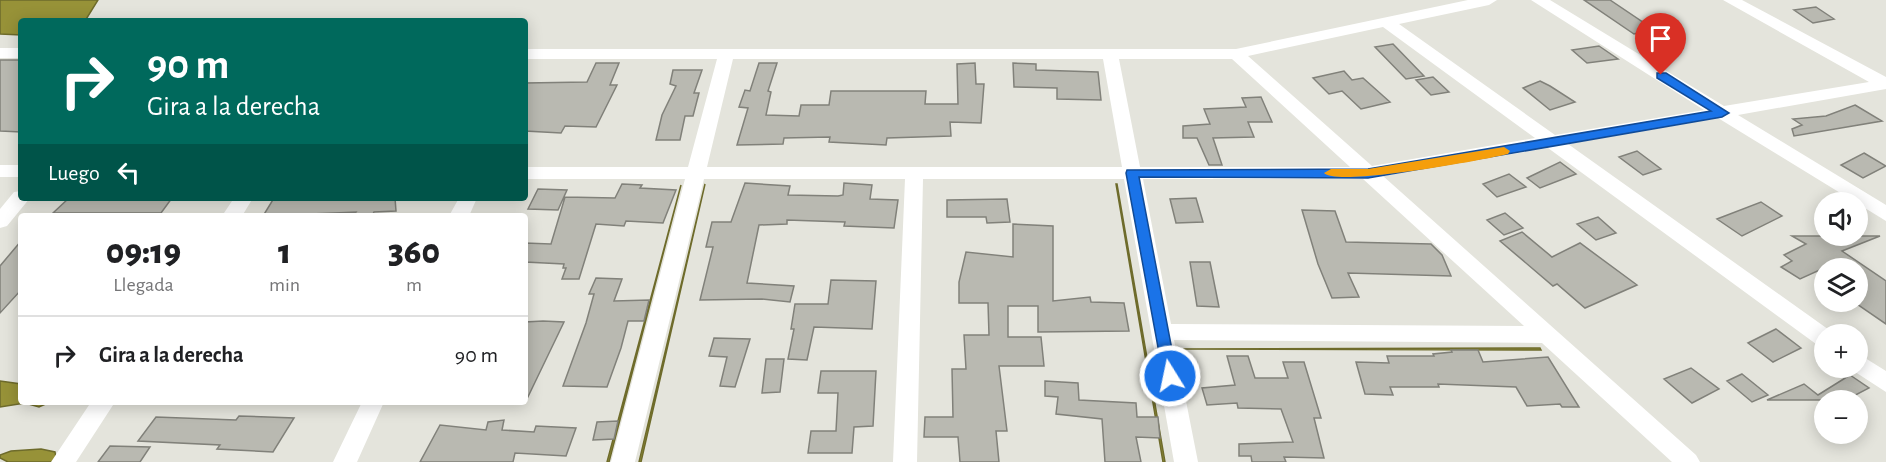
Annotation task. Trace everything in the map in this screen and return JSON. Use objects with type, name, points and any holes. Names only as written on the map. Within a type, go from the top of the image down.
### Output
[{"type":"street","points":[[528,54],[1236,54],[1490,0]]},
{"type":"street","points":[[1539,0],[1886,214]]},
{"type":"street","points":[[528,173],[1368,173],[1886,84],[1731,0]]},
{"type":"street","points":[[1386,22],[1814,331]]},
{"type":"street","points":[[0,53],[18,54]]},
{"type":"street","points":[[623,462],[726,54]]},
{"type":"street","points":[[1110,54],[1186,462]]},
{"type":"street","points":[[1236,54],[1688,462]]},
{"type":"street","points":[[0,171],[18,171]]},
{"type":"street","points":[[905,462],[914,173]]},
{"type":"street","points":[[0,221],[18,200]]},
{"type":"street","points":[[1162,333],[1546,335]]},
{"type":"street","points":[[1868,370],[1886,383]]},
{"type":"street","points":[[63,462],[102,405]]},
{"type":"street","points":[[345,462],[372,405]]},
{"type":"shaded area","points":[[0,0],[98,0],[87,18],[18,18],[18,35],[0,34]]},
{"type":"shaded area","points":[[705,184],[641,462],[639,462]]},
{"type":"shaded area","points":[[1117,184],[1165,462],[1163,462]]},
{"type":"shaded area","points":[[681,185],[609,462],[607,462]]},
{"type":"shaded area","points":[[1540,348],[1541,350],[1183,349]]},
{"type":"shaded area","points":[[0,381],[18,384],[18,404],[0,407]]},
{"type":"shaded area","points":[[41,449],[55,452],[56,458],[53,462],[8,462],[0,458],[0,455],[11,451]]},
{"type":"building","points":[[1584,0],[1610,0],[1653,29],[1634,34]]},
{"type":"building","points":[[1816,7],[1834,19],[1813,23],[1794,10]]},
{"type":"building","points":[[1393,44],[1424,76],[1406,79],[1375,47]]},
{"type":"building","points":[[1599,46],[1618,59],[1587,63],[1572,50]]},
{"type":"building","points":[[0,60],[18,60],[18,132],[0,131]]},
{"type":"building","points":[[596,63],[619,63],[610,85],[617,85],[596,127],[565,126],[561,133],[528,131],[528,83],[587,82]]},
{"type":"building","points":[[759,63],[777,63],[768,91],[771,92],[766,115],[799,116],[801,105],[829,105],[831,91],[926,91],[925,104],[958,104],[957,64],[975,63],[976,84],[984,84],[981,123],[950,122],[951,136],[887,138],[886,145],[829,142],[830,137],[784,138],[783,144],[737,145],[748,108],[739,107],[745,90],[750,91]]},
{"type":"building","points":[[1013,63],[1036,64],[1036,70],[1098,72],[1101,100],[1057,99],[1057,88],[1014,87]]},
{"type":"building","points":[[673,70],[702,70],[694,93],[699,93],[693,116],[685,116],[680,140],[656,140],[662,115],[676,86],[670,84]]},
{"type":"building","points":[[1344,71],[1352,80],[1363,78],[1390,102],[1361,109],[1342,91],[1329,94],[1313,78]]},
{"type":"building","points":[[1433,77],[1449,92],[1431,95],[1416,80]]},
{"type":"building","points":[[1540,81],[1575,102],[1550,110],[1523,88]]},
{"type":"building","points":[[1261,97],[1272,122],[1248,122],[1254,137],[1213,138],[1222,165],[1209,165],[1197,138],[1183,138],[1183,126],[1210,124],[1204,109],[1246,107],[1242,98]]},
{"type":"building","points":[[1855,105],[1882,121],[1794,136],[1792,129],[1802,125],[1793,119],[1826,116]]},
{"type":"building","points":[[1637,151],[1661,169],[1643,175],[1619,157]]},
{"type":"building","points":[[1864,153],[1886,166],[1863,178],[1841,165]]},
{"type":"building","points":[[1560,162],[1576,174],[1540,188],[1527,178]]},
{"type":"building","points":[[1509,174],[1526,187],[1497,197],[1483,184]]},
{"type":"building","points":[[745,183],[790,186],[788,195],[838,196],[843,195],[844,183],[872,185],[870,199],[898,200],[894,228],[844,226],[845,222],[787,220],[787,224],[759,225],[747,283],[794,286],[790,302],[762,299],[700,300],[713,247],[706,247],[712,222],[731,222]]},
{"type":"building","points":[[622,184],[642,185],[640,188],[676,190],[663,223],[626,221],[624,226],[596,224],[579,279],[562,279],[566,268],[563,268],[564,264],[528,262],[528,243],[551,244],[565,197],[615,198]]},
{"type":"building","points":[[538,189],[567,190],[558,210],[528,209]]},
{"type":"building","points":[[1196,198],[1203,222],[1176,223],[1170,199]]},
{"type":"building","points":[[1007,199],[1010,222],[987,223],[986,217],[947,217],[947,200]]},
{"type":"building","points":[[66,201],[170,201],[161,213],[53,213]]},
{"type":"building","points":[[272,201],[395,201],[396,211],[374,213],[265,213]]},
{"type":"building","points":[[1761,202],[1782,216],[1742,236],[1717,219]]},
{"type":"building","points":[[1302,210],[1335,211],[1346,242],[1431,244],[1442,255],[1451,276],[1348,273],[1359,297],[1332,298],[1318,264]]},
{"type":"building","points":[[1505,213],[1523,228],[1504,235],[1487,220]]},
{"type":"building","points":[[1598,217],[1616,233],[1596,240],[1577,224]]},
{"type":"building","points":[[1013,224],[1053,226],[1053,301],[1090,297],[1091,302],[1124,303],[1129,331],[1038,332],[1038,306],[1008,306],[1008,337],[1041,337],[1044,366],[999,366],[1007,431],[996,431],[999,462],[960,462],[958,437],[924,437],[925,417],[953,417],[952,369],[966,369],[964,335],[989,335],[988,303],[959,303],[959,282],[966,252],[1013,257]]},
{"type":"building","points":[[1522,232],[1552,257],[1580,243],[1637,285],[1585,308],[1557,284],[1553,286],[1500,241]]},
{"type":"building","points":[[1792,236],[1814,236],[1814,246],[1855,246],[1842,251],[1852,258],[1814,258],[1814,273],[1800,279],[1781,267],[1792,261],[1784,255],[1806,244]]},
{"type":"building","points":[[1868,236],[1880,236],[1868,241]]},
{"type":"building","points":[[18,245],[18,293],[0,313],[0,266]]},
{"type":"building","points":[[1190,262],[1210,262],[1219,307],[1197,306]]},
{"type":"building","points":[[1868,269],[1886,281],[1886,324],[1868,312]]},
{"type":"building","points":[[596,278],[622,279],[614,301],[649,300],[644,321],[628,321],[607,387],[563,386],[586,323],[594,294],[589,294]]},
{"type":"building","points":[[831,280],[876,281],[872,329],[814,327],[807,360],[788,359],[794,329],[791,329],[795,304],[828,304]]},
{"type":"building","points":[[528,322],[564,322],[528,397]]},
{"type":"building","points":[[1776,329],[1801,348],[1773,362],[1748,343]]},
{"type":"building","points":[[714,338],[750,339],[735,387],[720,386],[727,357],[709,356]]},
{"type":"building","points":[[1451,350],[1478,350],[1483,362],[1548,357],[1579,407],[1562,407],[1560,404],[1527,406],[1516,387],[1438,384],[1439,387],[1390,387],[1393,395],[1365,394],[1356,362],[1389,363],[1387,356],[1434,356],[1433,354],[1452,352]]},
{"type":"building","points":[[1227,356],[1248,356],[1255,378],[1288,378],[1283,362],[1304,362],[1321,418],[1314,418],[1324,458],[1284,457],[1286,462],[1252,462],[1251,456],[1239,456],[1239,444],[1293,442],[1281,409],[1238,408],[1237,403],[1207,405],[1202,388],[1235,385]]},
{"type":"building","points":[[766,359],[784,359],[780,392],[762,393]]},
{"type":"building","points":[[1691,368],[1719,389],[1692,403],[1664,379]]},
{"type":"building","points":[[821,371],[876,371],[873,426],[854,427],[852,453],[808,453],[811,431],[836,431],[838,393],[818,393]]},
{"type":"building","points":[[1742,374],[1768,395],[1752,402],[1727,381]]},
{"type":"building","points":[[1845,378],[1854,378],[1869,388],[1865,390],[1826,390]]},
{"type":"building","points":[[1045,381],[1078,383],[1079,400],[1136,403],[1137,417],[1158,417],[1160,438],[1136,437],[1141,462],[1105,462],[1102,419],[1056,414],[1058,397],[1045,396]]},
{"type":"building","points":[[1804,384],[1814,392],[1814,400],[1767,400]]},
{"type":"building","points":[[239,416],[294,418],[273,452],[217,449],[220,445],[138,441],[156,417],[236,420]]},
{"type":"building","points":[[504,420],[502,430],[534,432],[536,426],[576,428],[566,456],[515,453],[513,462],[420,462],[440,425],[486,430],[488,422]]},
{"type":"building","points":[[618,421],[614,439],[593,440],[597,422]]},
{"type":"building","points":[[110,446],[150,447],[140,462],[98,462]]},
{"type":"slow traffic","points":[[1331,173],[1368,173],[1504,151]]},
{"type":"route","points":[[1170,376],[1132,173],[1368,173],[1722,113],[1661,75]]}]
